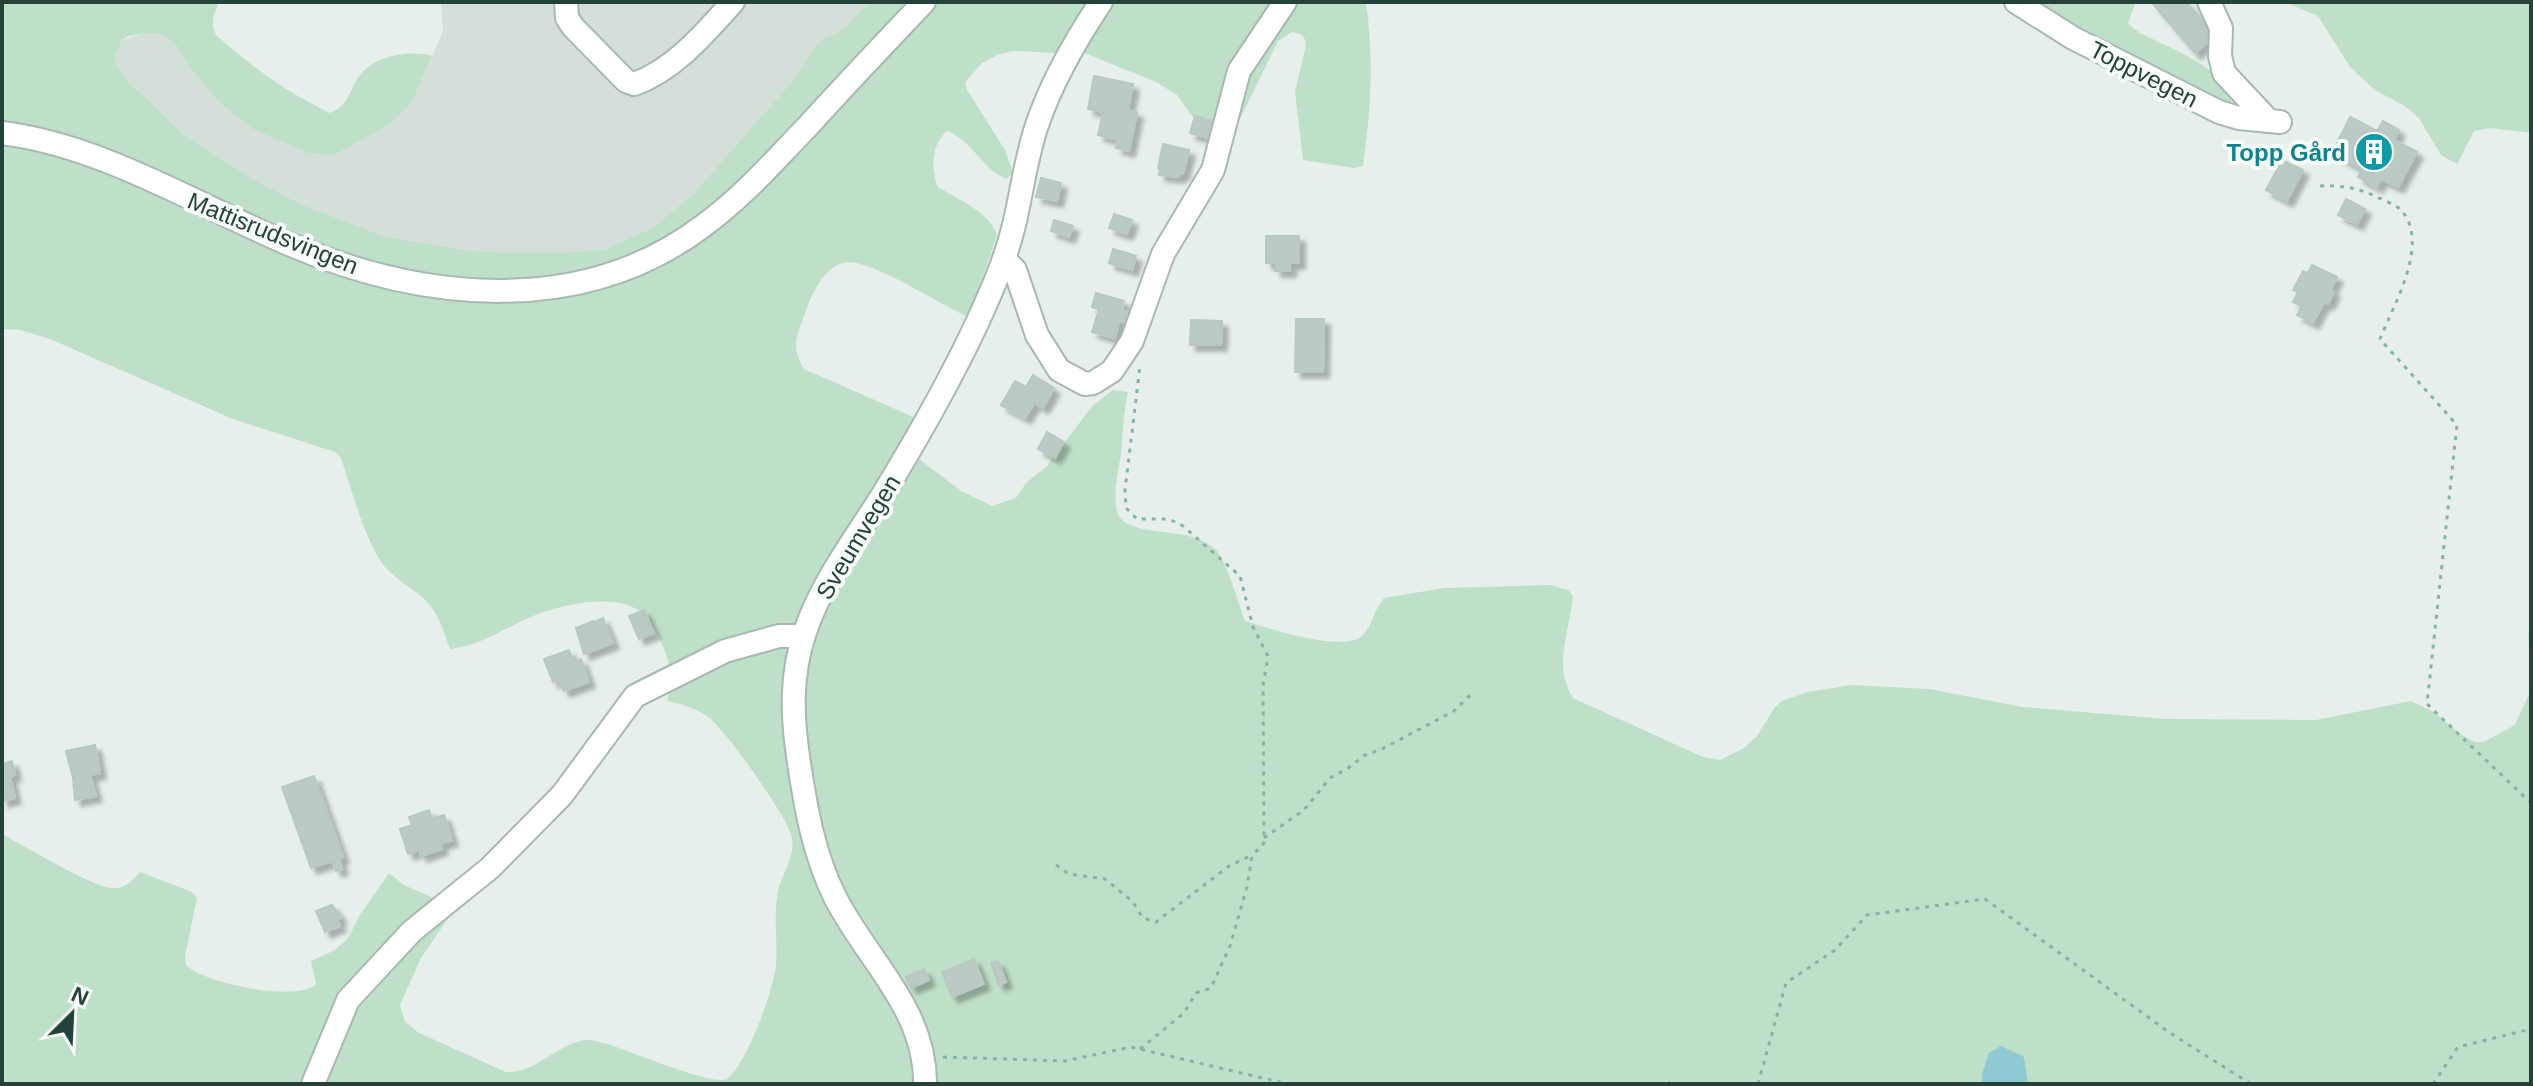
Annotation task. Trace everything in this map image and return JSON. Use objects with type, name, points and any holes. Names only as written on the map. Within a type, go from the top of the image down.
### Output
[{"type":"street","points":[[566,2],[567,18],[573,27],[626,81],[634,84],[669,65],[707,31],[733,2]]},
{"type":"street","name":"Mattisrudsvingen","points":[[2,133],[38,137],[91,154],[290,245],[355,269],[454,290],[534,292],[603,279],[646,262],[702,228],[745,192],[924,2]]},
{"type":"street","name":"Sveumvegen","points":[[925,1084],[923,1056],[912,1018],[834,895],[811,834],[797,751],[794,678],[803,636],[835,570],[911,449],[976,324],[1004,259],[1041,114],[1058,74],[1101,2]]},
{"type":"street","points":[[1004,259],[1020,279],[1044,350],[1059,370],[1085,384],[1102,379],[1117,364],[1132,341],[1163,254],[1213,170],[1239,71],[1285,2]]},
{"type":"street","name":"Toppvegen","points":[[2016,2],[2073,38],[2219,112],[2239,118],[2275,121],[2224,73],[2220,56],[2221,28],[2209,2]]},
{"type":"street","points":[[313,1084],[348,1000],[412,931],[490,868],[562,795],[635,696],[725,651],[779,636],[803,636]]},
{"type":"path","points":[[2320,186],[2344,185],[2373,195],[2401,209],[2410,228],[2411,254],[2404,287],[2380,339],[2457,425],[2427,704],[2531,803]]},
{"type":"path","points":[[1056,865],[1069,874],[1105,879],[1132,901],[1143,918],[1156,922],[1229,866],[1252,856],[1264,843],[1263,686],[1268,656],[1253,627],[1240,576],[1183,526],[1169,519],[1137,519],[1126,508],[1125,490],[1140,366],[1132,341]]},
{"type":"path","points":[[1264,838],[1304,810],[1330,778],[1365,755],[1454,711],[1472,693]]},
{"type":"path","points":[[1140,1049],[1184,1013],[1196,993],[1211,988],[1230,946],[1247,887],[1252,856]]},
{"type":"path","points":[[1758,1084],[1786,983],[1835,950],[1867,915],[1985,899],[2170,1033],[2251,1084]]},
{"type":"path","points":[[2433,1084],[2458,1047],[2531,1029]]},
{"type":"path","points":[[923,1056],[1065,1061],[1131,1047],[1288,1084]]},
{"type":"path","points":[[1667,1084],[1677,1084]]},
{"type":"shaded area","points":[[441,2],[870,2],[842,30],[819,41],[789,85],[692,195],[652,228],[605,249],[561,253],[464,250],[387,237],[305,206],[258,182],[184,135],[126,79],[116,64],[115,56],[122,40],[146,33],[163,35],[176,45],[190,67],[253,129],[412,102],[443,31]]},
{"type":"green space","points":[[2,2],[219,2],[213,22],[216,35],[270,78],[330,113],[342,106],[357,79],[376,62],[404,54],[432,56],[412,102],[387,126],[334,155],[308,153],[253,129],[219,102],[176,45],[163,35],[146,33],[129,36],[122,40],[115,56],[116,64],[126,79],[184,135],[258,182],[305,206],[387,237],[464,250],[561,253],[605,249],[652,228],[692,195],[789,85],[819,41],[842,30],[870,2],[1366,2],[1371,64],[1370,104],[1363,166],[1354,168],[1303,160],[1295,92],[1306,41],[1301,34],[1292,32],[1278,41],[1229,141],[1205,127],[1192,116],[1177,95],[1156,82],[1082,52],[1014,51],[982,63],[965,82],[967,90],[1005,150],[1013,173],[1006,179],[997,174],[964,141],[947,131],[938,142],[933,165],[938,187],[988,219],[997,235],[972,309],[967,316],[885,273],[868,266],[843,263],[830,270],[819,282],[800,327],[796,347],[804,369],[918,419],[914,451],[919,459],[961,491],[992,506],[1016,498],[1026,483],[1046,467],[1093,405],[1113,390],[1128,392],[1116,491],[1120,518],[1148,530],[1193,537],[1214,548],[1228,571],[1245,621],[1305,638],[1353,641],[1365,632],[1384,598],[1444,588],[1551,585],[1568,590],[1573,596],[1563,660],[1567,685],[1573,698],[1703,757],[1720,760],[1744,748],[1757,736],[1782,701],[1808,692],[1851,685],[1929,689],[2023,707],[2165,719],[2316,720],[2411,701],[2434,712],[2460,734],[2475,742],[2484,742],[2515,725],[2529,694],[2531,676],[2531,1084],[2028,1084],[2028,1081],[1982,1074],[1982,1084],[2,1084],[2,834],[91,882],[122,887],[140,872],[192,892],[197,898],[185,956],[186,965],[196,972],[230,984],[271,991],[290,992],[316,984],[311,961],[335,950],[348,938],[389,873],[404,885],[451,906],[451,914],[421,958],[400,1005],[405,1022],[419,1033],[506,1072],[526,1069],[564,1047],[586,1040],[718,1080],[727,1079],[743,1058],[770,990],[776,964],[777,900],[791,856],[792,842],[786,824],[766,791],[715,723],[698,711],[667,701],[670,674],[667,656],[641,612],[614,602],[580,603],[546,611],[478,642],[450,649],[433,609],[387,569],[375,552],[341,458],[335,452],[233,419],[50,339],[20,330],[2,329]]},
{"type":"green space","points":[[2006,2],[2136,2],[2128,23],[2131,26],[2202,65],[2227,87],[2233,97],[2225,117]]},
{"type":"green space","points":[[2285,2],[2531,2],[2531,133],[2491,128],[2474,131],[2457,164],[2441,155],[2419,118],[2405,106],[2375,90],[2350,67],[2318,16]]},
{"type":"green space","points":[[2531,626],[2531,676],[2528,633]]},
{"type":"water","points":[[2001,1046],[2024,1057],[2028,1084],[1982,1084],[1989,1053]]},
{"type":"building","points":[[2186,2],[2216,35],[2195,53],[2153,4]]},
{"type":"building","points":[[1094,76],[1133,84],[1128,110],[1137,112],[1129,151],[1116,148],[1118,140],[1098,135],[1103,112],[1088,109]]},
{"type":"building","points":[[1195,116],[1212,121],[1207,138],[1190,133]]},
{"type":"building","name":"Topp Gård","points":[[2350,117],[2377,131],[2383,121],[2399,130],[2394,140],[2417,152],[2398,187],[2381,179],[2377,187],[2358,177],[2362,169],[2332,153]]},
{"type":"building","points":[[1163,144],[1189,150],[1183,174],[1179,177],[1159,175]]},
{"type":"building","points":[[2282,160],[2303,170],[2287,201],[2266,190]]},
{"type":"building","points":[[1041,178],[1061,183],[1057,201],[1036,197]]},
{"type":"building","points":[[2346,199],[2365,209],[2357,224],[2338,215]]},
{"type":"building","points":[[1114,214],[1132,220],[1127,234],[1109,228]]},
{"type":"building","points":[[1054,220],[1073,226],[1069,237],[1051,231]]},
{"type":"building","points":[[1266,236],[1299,236],[1299,263],[1290,263],[1290,271],[1275,271],[1275,263],[1266,263]]},
{"type":"building","points":[[1113,249],[1136,256],[1132,270],[1109,263]]},
{"type":"building","points":[[2312,265],[2337,277],[2330,290],[2334,292],[2328,304],[2324,302],[2313,323],[2297,315],[2302,306],[2293,302],[2298,292],[2293,290],[2303,271],[2308,273]]},
{"type":"building","points":[[1096,293],[1124,301],[1122,310],[1127,312],[1124,323],[1119,321],[1115,338],[1092,332],[1099,309],[1092,307]]},
{"type":"building","points":[[1296,319],[1324,319],[1323,372],[1295,372]]},
{"type":"building","points":[[1191,320],[1222,321],[1221,345],[1190,345]]},
{"type":"building","points":[[1033,375],[1054,388],[1043,408],[1034,403],[1025,418],[1001,405],[1015,381],[1026,387]]},
{"type":"building","points":[[1047,432],[1064,442],[1055,458],[1038,449]]},
{"type":"building","points":[[644,610],[654,633],[639,639],[629,616]]},
{"type":"building","points":[[603,618],[613,643],[584,654],[576,628],[593,621],[595,626],[594,622]]},
{"type":"building","points":[[569,650],[574,662],[581,659],[589,682],[564,691],[558,679],[553,682],[544,659]]},
{"type":"building","points":[[95,745],[100,773],[90,775],[96,796],[75,800],[66,751]]},
{"type":"building","points":[[12,761],[15,775],[10,777],[15,798],[2,801],[2,764]]},
{"type":"building","points":[[314,776],[343,857],[339,859],[342,869],[336,871],[332,861],[311,868],[282,787]]},
{"type":"building","points":[[429,810],[432,819],[444,815],[452,840],[440,844],[442,849],[421,856],[420,850],[408,854],[400,829],[412,825],[409,817]]},
{"type":"building","points":[[332,905],[341,918],[337,919],[340,926],[325,932],[316,911]]},
{"type":"building","points":[[974,959],[984,984],[952,997],[942,972]]},
{"type":"building","points":[[998,961],[1006,982],[999,985],[991,963]]},
{"type":"building","points":[[924,969],[929,980],[911,988],[906,977]]},
{"type":"place","name":"Topp Gård","points":[[2374,152]]}]
